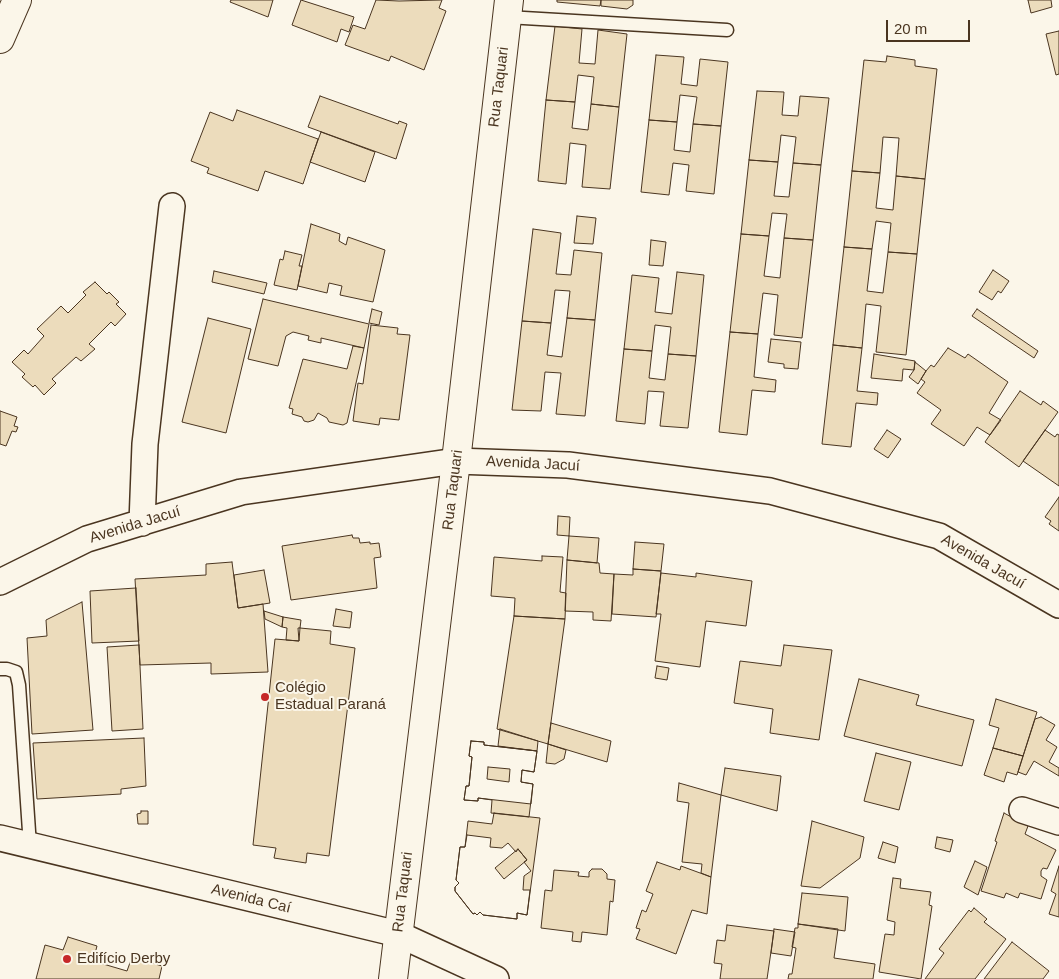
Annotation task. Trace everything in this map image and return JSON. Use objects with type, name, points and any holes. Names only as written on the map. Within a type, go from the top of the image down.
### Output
[{"type":"street","points":[[0,39],[17,0]]},
{"type":"street","name":"Rua Taquari","points":[[393,979],[456,461],[508,9]]},
{"type":"street","points":[[142,523],[145,444],[172,206]]},
{"type":"street","name":"Avenida Jacuí","points":[[0,582],[87,539],[241,492],[456,461],[568,464],[770,491],[940,536],[1059,605]]},
{"type":"street","points":[[1022,810],[1059,822]]},
{"type":"street","name":"Avenida Caí","points":[[0,838],[398,934],[496,979]]},
{"type":"lane","points":[[508,9],[727,30]]},
{"type":"lane","points":[[0,669],[16,672],[19,685],[30,846]]},
{"type":"building","points":[[231,0],[273,0],[268,17],[230,2]]},
{"type":"building","points":[[301,0],[354,17],[349,32],[341,29],[337,42],[292,25]]},
{"type":"building","points":[[376,0],[442,0],[439,8],[446,11],[424,70],[391,56],[389,61],[345,45],[353,25],[365,29]]},
{"type":"building","points":[[557,0],[601,0],[600,6],[557,2]]},
{"type":"building","points":[[601,0],[633,0],[633,5],[627,9],[601,6]]},
{"type":"building","points":[[1028,0],[1051,0],[1052,7],[1031,13]]},
{"type":"building","points":[[555,26],[582,29],[579,63],[595,64],[598,30],[627,34],[619,107],[591,104],[594,77],[578,75],[575,102],[546,100]]},
{"type":"building","points":[[1059,31],[1059,74],[1056,75],[1046,34]]},
{"type":"building","points":[[656,55],[684,57],[681,84],[697,86],[700,59],[728,62],[721,126],[693,124],[697,97],[680,95],[677,122],[649,120]]},
{"type":"building","points":[[887,56],[915,60],[915,66],[937,69],[925,179],[896,176],[899,138],[883,137],[880,173],[852,171],[864,60],[886,62]]},
{"type":"building","points":[[757,91],[784,92],[782,115],[798,116],[800,96],[829,98],[821,165],[793,163],[796,137],[781,135],[778,162],[749,160]]},
{"type":"building","points":[[320,96],[398,124],[399,121],[407,124],[396,159],[308,127]]},
{"type":"building","points":[[546,100],[575,102],[572,128],[588,130],[591,104],[619,107],[610,189],[582,187],[586,145],[570,143],[566,184],[538,181]]},
{"type":"building","points":[[237,110],[318,139],[303,184],[265,171],[258,191],[207,173],[209,168],[191,161],[210,112],[233,121]]},
{"type":"building","points":[[649,120],[677,122],[674,150],[690,152],[693,124],[721,126],[714,194],[686,191],[689,165],[673,163],[669,195],[641,192]]},
{"type":"building","points":[[321,132],[375,152],[365,182],[310,162]]},
{"type":"building","points":[[749,160],[778,162],[774,196],[789,197],[793,163],[821,165],[813,240],[784,238],[787,214],[772,213],[769,236],[741,234]]},
{"type":"building","points":[[852,171],[880,173],[876,208],[893,210],[896,176],[925,179],[917,254],[888,252],[891,223],[876,221],[872,249],[844,247]]},
{"type":"building","points":[[577,216],[596,218],[593,244],[574,243]]},
{"type":"building","points":[[311,224],[340,234],[339,241],[346,245],[348,237],[385,250],[373,302],[340,295],[342,286],[329,283],[327,293],[298,286]]},
{"type":"building","points":[[533,229],[561,233],[556,274],[571,275],[574,250],[602,253],[595,320],[567,318],[570,291],[555,290],[551,323],[522,321]]},
{"type":"building","points":[[741,234],[769,236],[764,276],[780,278],[784,238],[813,240],[802,338],[774,335],[778,295],[763,293],[758,334],[730,332]]},
{"type":"building","points":[[651,240],[666,242],[663,266],[649,265]]},
{"type":"building","points":[[844,247],[872,249],[867,291],[883,293],[888,252],[917,254],[906,355],[876,352],[881,306],[866,304],[862,348],[833,345]]},
{"type":"building","points":[[285,251],[302,255],[299,266],[302,266],[297,290],[274,285],[280,259],[283,260]]},
{"type":"building","points":[[993,270],[1009,281],[1001,293],[998,291],[992,300],[979,292]]},
{"type":"building","points":[[214,271],[267,283],[264,294],[212,282]]},
{"type":"building","points":[[677,272],[704,275],[696,356],[668,354],[671,327],[655,325],[652,351],[624,349],[632,275],[659,278],[655,312],[672,314]]},
{"type":"building","points":[[95,282],[107,294],[109,292],[119,302],[116,304],[126,314],[115,326],[111,322],[89,344],[95,349],[81,361],[76,357],[52,379],[56,383],[44,395],[35,385],[33,387],[22,377],[25,374],[12,362],[24,350],[28,354],[44,336],[37,329],[61,306],[68,313],[86,295],[83,292]]},
{"type":"building","points":[[263,299],[369,324],[364,348],[321,338],[321,343],[308,340],[309,336],[293,332],[286,336],[278,366],[248,359]]},
{"type":"building","points":[[372,309],[382,312],[379,325],[369,323]]},
{"type":"building","points":[[977,309],[1038,351],[1034,358],[972,316]]},
{"type":"building","points":[[208,318],[251,329],[226,433],[182,422]]},
{"type":"building","points":[[567,318],[595,320],[585,416],[556,414],[561,373],[545,372],[541,411],[512,410],[522,321],[551,323],[547,355],[562,357]]},
{"type":"building","points":[[371,325],[398,328],[397,334],[410,335],[399,420],[380,418],[379,425],[353,421],[358,383],[363,384]]},
{"type":"building","points":[[730,332],[758,334],[754,377],[776,380],[775,392],[752,390],[747,435],[719,432]]},
{"type":"building","points":[[771,339],[801,342],[798,369],[784,368],[784,364],[768,362]]},
{"type":"building","points":[[833,345],[862,348],[857,391],[878,393],[877,405],[856,403],[851,447],[822,444]]},
{"type":"building","points":[[353,346],[364,348],[347,423],[343,425],[329,422],[327,418],[318,413],[314,420],[308,422],[304,421],[302,417],[292,414],[293,409],[289,408],[303,359],[347,369]]},
{"type":"building","points":[[948,348],[965,358],[968,354],[1008,382],[989,413],[1001,420],[990,435],[977,427],[964,446],[931,424],[941,410],[917,393],[925,382],[921,379],[926,371],[931,365],[934,367]]},
{"type":"building","points":[[624,349],[652,351],[649,378],[665,380],[668,354],[696,356],[688,428],[660,426],[664,392],[648,391],[645,424],[616,421]]},
{"type":"building","points":[[874,354],[915,361],[914,370],[903,369],[902,381],[871,378]]},
{"type":"building","points":[[915,362],[926,371],[918,384],[909,377],[914,370]]},
{"type":"building","points":[[1020,391],[1041,405],[1043,401],[1058,412],[1019,467],[985,442]]},
{"type":"building","points":[[0,411],[17,417],[14,426],[18,427],[16,432],[12,431],[6,446],[0,444]]},
{"type":"building","points":[[887,430],[901,439],[888,458],[874,449]]},
{"type":"building","points":[[1045,430],[1055,437],[1057,434],[1059,435],[1059,486],[1023,461]]},
{"type":"building","points":[[1059,497],[1059,531],[1049,524],[1051,521],[1045,517]]},
{"type":"building","points":[[558,516],[570,517],[569,536],[557,535]]},
{"type":"building","points":[[352,535],[353,538],[359,538],[360,543],[379,543],[381,557],[374,558],[377,588],[291,600],[282,546]]},
{"type":"building","points":[[569,536],[599,538],[597,563],[567,560]]},
{"type":"building","points":[[635,542],[664,544],[661,571],[633,569]]},
{"type":"building","points":[[542,556],[563,557],[560,592],[566,593],[565,619],[514,616],[515,598],[491,596],[494,557],[542,561]]},
{"type":"building","points":[[567,560],[599,563],[600,573],[614,574],[611,621],[593,620],[593,612],[565,611]]},
{"type":"building","points":[[232,562],[238,608],[263,604],[268,672],[211,674],[211,663],[140,665],[135,579],[206,575],[206,564]]},
{"type":"building","points":[[633,569],[661,571],[656,617],[612,614],[614,574],[633,575]]},
{"type":"building","points":[[264,570],[270,603],[238,608],[234,575]]},
{"type":"building","points":[[661,573],[696,577],[696,573],[752,581],[746,626],[706,621],[700,667],[655,661],[661,614],[656,614]]},
{"type":"building","points":[[136,588],[139,641],[92,643],[90,591]]},
{"type":"building","points":[[82,602],[93,730],[32,734],[27,638],[47,636],[46,620]]},
{"type":"building","points":[[336,609],[352,612],[350,628],[333,626]]},
{"type":"building","points":[[264,611],[283,617],[282,627],[265,619]]},
{"type":"building","points":[[514,616],[565,619],[548,744],[497,729]]},
{"type":"building","points":[[283,617],[301,620],[300,628],[298,628],[299,641],[286,640],[287,628],[282,627]]},
{"type":"building","points":[[300,628],[331,631],[330,644],[355,648],[329,856],[307,853],[306,863],[274,858],[276,848],[253,845],[275,639],[299,641]]},
{"type":"building","points":[[139,645],[143,729],[112,731],[107,647]]},
{"type":"building","points":[[784,645],[832,650],[819,740],[770,733],[773,709],[734,703],[740,661],[781,666]]},
{"type":"building","points":[[657,666],[669,668],[667,680],[655,678]]},
{"type":"building","points":[[859,679],[919,695],[916,705],[974,720],[962,766],[844,736]]},
{"type":"building","points":[[996,699],[1037,712],[1023,756],[993,748],[999,728],[989,725]]},
{"type":"building","points":[[1041,717],[1055,725],[1046,740],[1057,747],[1049,762],[1059,768],[1059,776],[1034,761],[1026,775],[1018,772],[1035,719]]},
{"type":"building","points":[[551,723],[611,741],[607,762],[548,744]]},
{"type":"building","points":[[500,729],[538,741],[537,751],[498,746]]},
{"type":"building","points":[[144,738],[146,786],[121,789],[121,794],[37,799],[33,743]]},
{"type":"building","points":[[471,741],[484,742],[484,745],[537,751],[534,772],[522,770],[521,782],[533,784],[531,804],[478,798],[478,801],[464,800],[466,786],[469,786],[472,757],[469,756]]},
{"type":"building","points":[[471,741],[484,742],[484,745],[537,751],[534,772],[522,770],[521,782],[533,784],[529,817],[491,813],[492,800],[478,798],[478,801],[464,800],[466,786],[469,786],[472,757],[469,756]]},
{"type":"building","points":[[548,744],[566,750],[564,759],[555,764],[546,763]]},
{"type":"building","points":[[993,748],[1023,756],[1017,775],[1007,772],[1004,782],[984,775]]},
{"type":"building","points":[[876,753],[911,762],[899,810],[864,801]]},
{"type":"building","points":[[488,767],[510,769],[509,782],[487,779]]},
{"type":"building","points":[[725,768],[781,776],[777,811],[721,795]]},
{"type":"building","points":[[679,783],[721,795],[711,877],[701,873],[702,864],[682,862],[689,803],[677,801]]},
{"type":"building","points":[[141,811],[148,811],[148,824],[138,824],[137,814],[141,813]]},
{"type":"building","points":[[494,813],[540,818],[527,915],[517,913],[517,919],[483,915],[480,912],[477,915],[473,914],[455,891],[455,887],[459,883],[456,880],[460,847],[465,847],[468,821],[492,824]]},
{"type":"building","points":[[1004,813],[1028,826],[1025,834],[1056,850],[1047,869],[1043,868],[1041,871],[1041,876],[1047,880],[1041,899],[1020,893],[1018,898],[1006,893],[1004,898],[981,891]]},
{"type":"building","points":[[812,821],[864,837],[860,858],[820,888],[801,886]]},
{"type":"building","points":[[467,835],[491,838],[490,847],[502,848],[508,843],[516,852],[518,849],[527,860],[524,862],[531,871],[524,876],[523,890],[530,890],[527,915],[517,913],[517,919],[483,915],[480,912],[477,915],[473,914],[455,891],[455,887],[459,883],[456,880],[460,847],[465,847]]},
{"type":"building","points":[[937,837],[953,840],[950,852],[935,848]]},
{"type":"building","points":[[883,842],[898,847],[895,863],[878,858]]},
{"type":"building","points":[[518,849],[527,860],[504,879],[495,868]]},
{"type":"building","points":[[975,861],[987,867],[978,895],[964,887]]},
{"type":"building","points":[[657,862],[680,870],[681,866],[711,877],[707,914],[692,910],[676,954],[636,939],[640,929],[636,928],[642,910],[646,912],[653,894],[646,891]]},
{"type":"building","points":[[1059,866],[1059,917],[1049,914],[1056,894],[1051,891]]},
{"type":"building","points":[[592,869],[602,869],[607,874],[607,879],[615,880],[613,902],[610,901],[607,935],[582,932],[581,942],[572,941],[573,932],[541,928],[545,890],[552,891],[554,870],[579,872],[578,876],[589,877],[589,872]]},
{"type":"building","points":[[893,878],[901,879],[900,888],[931,892],[929,905],[932,906],[921,979],[879,972],[885,934],[894,935],[895,922],[887,920]]},
{"type":"building","points":[[802,893],[848,897],[845,931],[798,924]]},
{"type":"building","points":[[974,908],[987,919],[984,922],[1006,939],[975,979],[925,979],[944,953],[939,949],[969,910],[971,912]]},
{"type":"building","points":[[798,924],[838,929],[834,958],[875,964],[873,979],[788,979],[789,974],[792,974],[796,948],[792,947],[795,928],[798,928]]},
{"type":"building","points":[[727,925],[774,931],[767,979],[720,979],[722,964],[714,963],[717,940],[725,941]]},
{"type":"building","points":[[774,929],[795,932],[791,956],[771,953]]},
{"type":"building","name":"Edifício Derby","points":[[68,937],[97,946],[93,961],[127,971],[132,957],[162,966],[159,979],[36,979],[45,945],[63,950]]},
{"type":"building","points":[[1012,942],[1049,971],[1043,979],[984,979]]},
{"type":"place","name":"Colégio Estadual Paraná","points":[[265,697]]},
{"type":"place","name":"Edifício Derby","points":[[67,959]]}]
